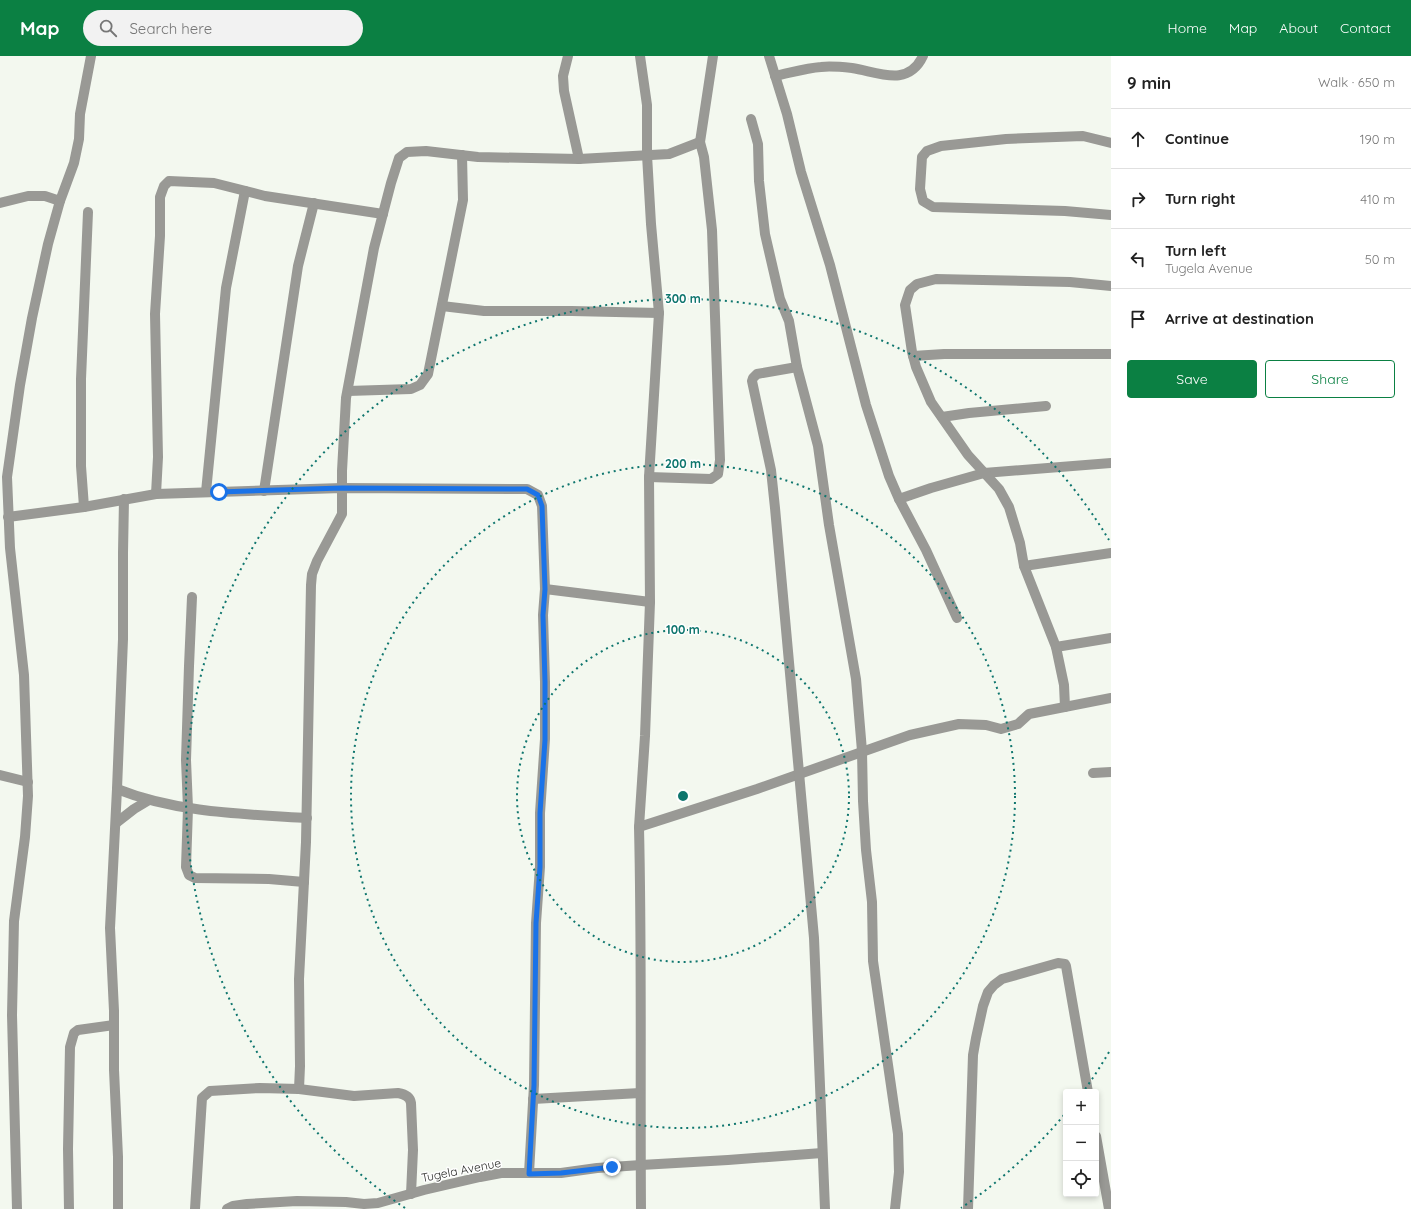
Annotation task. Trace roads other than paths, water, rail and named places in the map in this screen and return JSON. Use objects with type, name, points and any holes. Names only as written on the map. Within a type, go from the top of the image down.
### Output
[{"type":"street","points":[[18,1209],[12,1015],[14,921],[25,837],[28,782],[24,675],[8,517],[4,506],[20,385],[32,318],[48,244],[60,201],[74,163],[79,139],[80,114],[91,56]]},
{"type":"street","points":[[568,56],[563,76],[564,91],[579,159]]},
{"type":"street","points":[[640,56],[647,105],[647,155],[652,239],[659,313],[649,478],[651,566],[650,602],[645,736],[639,827],[641,933],[641,1209]]},
{"type":"street","points":[[649,478],[711,479],[718,474],[720,452],[712,230],[704,157],[700,142],[713,56]]},
{"type":"street","points":[[769,56],[787,114],[801,172],[830,265],[866,405],[889,476],[899,499],[926,550],[957,618]]},
{"type":"street","points":[[775,76],[821,67],[851,68],[884,76],[896,77],[918,66],[923,56]]},
{"type":"street","points":[[751,119],[758,144],[759,181],[765,234],[780,299],[789,321],[797,367],[818,446],[829,525],[856,679],[862,751],[863,808],[866,850],[872,902],[873,961],[898,1134],[899,1172],[896,1209]]},
{"type":"street","points":[[1111,143],[1083,136],[1006,139],[941,146],[927,151],[922,157],[920,189],[923,201],[932,207],[1065,211],[1111,215]]},
{"type":"street","points":[[299,1089],[299,979],[307,818],[312,574],[317,561],[342,514],[342,471],[348,391],[374,248],[399,158],[407,152],[426,151],[478,157],[579,159],[669,154],[700,142]]},
{"type":"street","points":[[348,391],[411,389],[420,385],[428,374],[463,200],[462,155]]},
{"type":"street","points":[[156,494],[158,456],[155,314],[160,236],[160,197],[164,186],[169,181],[214,183],[265,196],[383,214]]},
{"type":"street","points":[[206,492],[226,288],[245,191]]},
{"type":"street","points":[[0,203],[28,196],[45,196],[60,201]]},
{"type":"street","points":[[264,491],[298,266],[314,203]]},
{"type":"street","points":[[84,507],[81,466],[81,379],[88,212]]},
{"type":"street","points":[[1065,707],[1064,685],[1056,647],[1024,566],[1020,543],[1009,507],[1000,489],[968,455],[932,402],[916,367],[905,305],[910,290],[917,284],[936,279],[1070,282],[1111,286]]},
{"type":"street","points":[[442,306],[484,311],[659,313]]},
{"type":"street","points":[[913,356],[944,354],[1111,354]]},
{"type":"street","points":[[797,367],[757,374],[752,380],[771,470],[814,938],[825,1209]]},
{"type":"street","points":[[942,417],[1046,406]]},
{"type":"street","points":[[899,499],[984,473],[1111,462]]},
{"type":"street","points":[[8,517],[84,507],[156,494],[342,488],[527,489],[538,495],[542,506],[545,589],[543,615],[545,740],[540,813],[540,867],[536,923],[534,1100],[529,1174]]},
{"type":"street","points":[[118,1209],[118,1149],[110,928],[116,823],[123,639],[124,499]]},
{"type":"street","points":[[1024,566],[1111,553]]},
{"type":"street","points":[[545,589],[650,602]]},
{"type":"street","points":[[192,597],[186,760],[188,808],[186,866],[189,875],[195,878],[269,879],[304,882]]},
{"type":"street","points":[[1056,647],[1111,638]]},
{"type":"street","points":[[639,827],[757,789],[910,735],[952,725],[966,724],[986,725],[1002,729],[1018,724],[1029,714],[1111,698]]},
{"type":"street","points":[[1093,773],[1111,772]]},
{"type":"street","points":[[0,775],[28,782]]},
{"type":"street","points":[[117,789],[149,800],[207,811],[307,818]]},
{"type":"street","points":[[116,823],[149,800]]},
{"type":"street","points":[[968,1209],[973,1055],[983,1006],[988,992],[994,985],[1002,979],[1058,963],[1065,964],[1087,1089]]},
{"type":"street","points":[[69,1209],[68,1148],[70,1047],[74,1033],[78,1030],[114,1025]]},
{"type":"street","points":[[195,1209],[202,1098],[210,1091],[260,1088],[299,1089],[354,1096],[398,1093],[405,1094],[410,1098],[411,1103],[411,1194]]},
{"type":"street","points":[[534,1100],[640,1093]]},
{"type":"street","name":"Tugela Avenue","points":[[227,1209],[234,1206],[247,1204],[290,1201],[339,1201],[364,1204],[392,1204],[411,1194],[501,1173],[561,1173],[597,1168],[822,1153]]},
{"type":"street","points":[[1099,1153],[1109,1209]]}]
